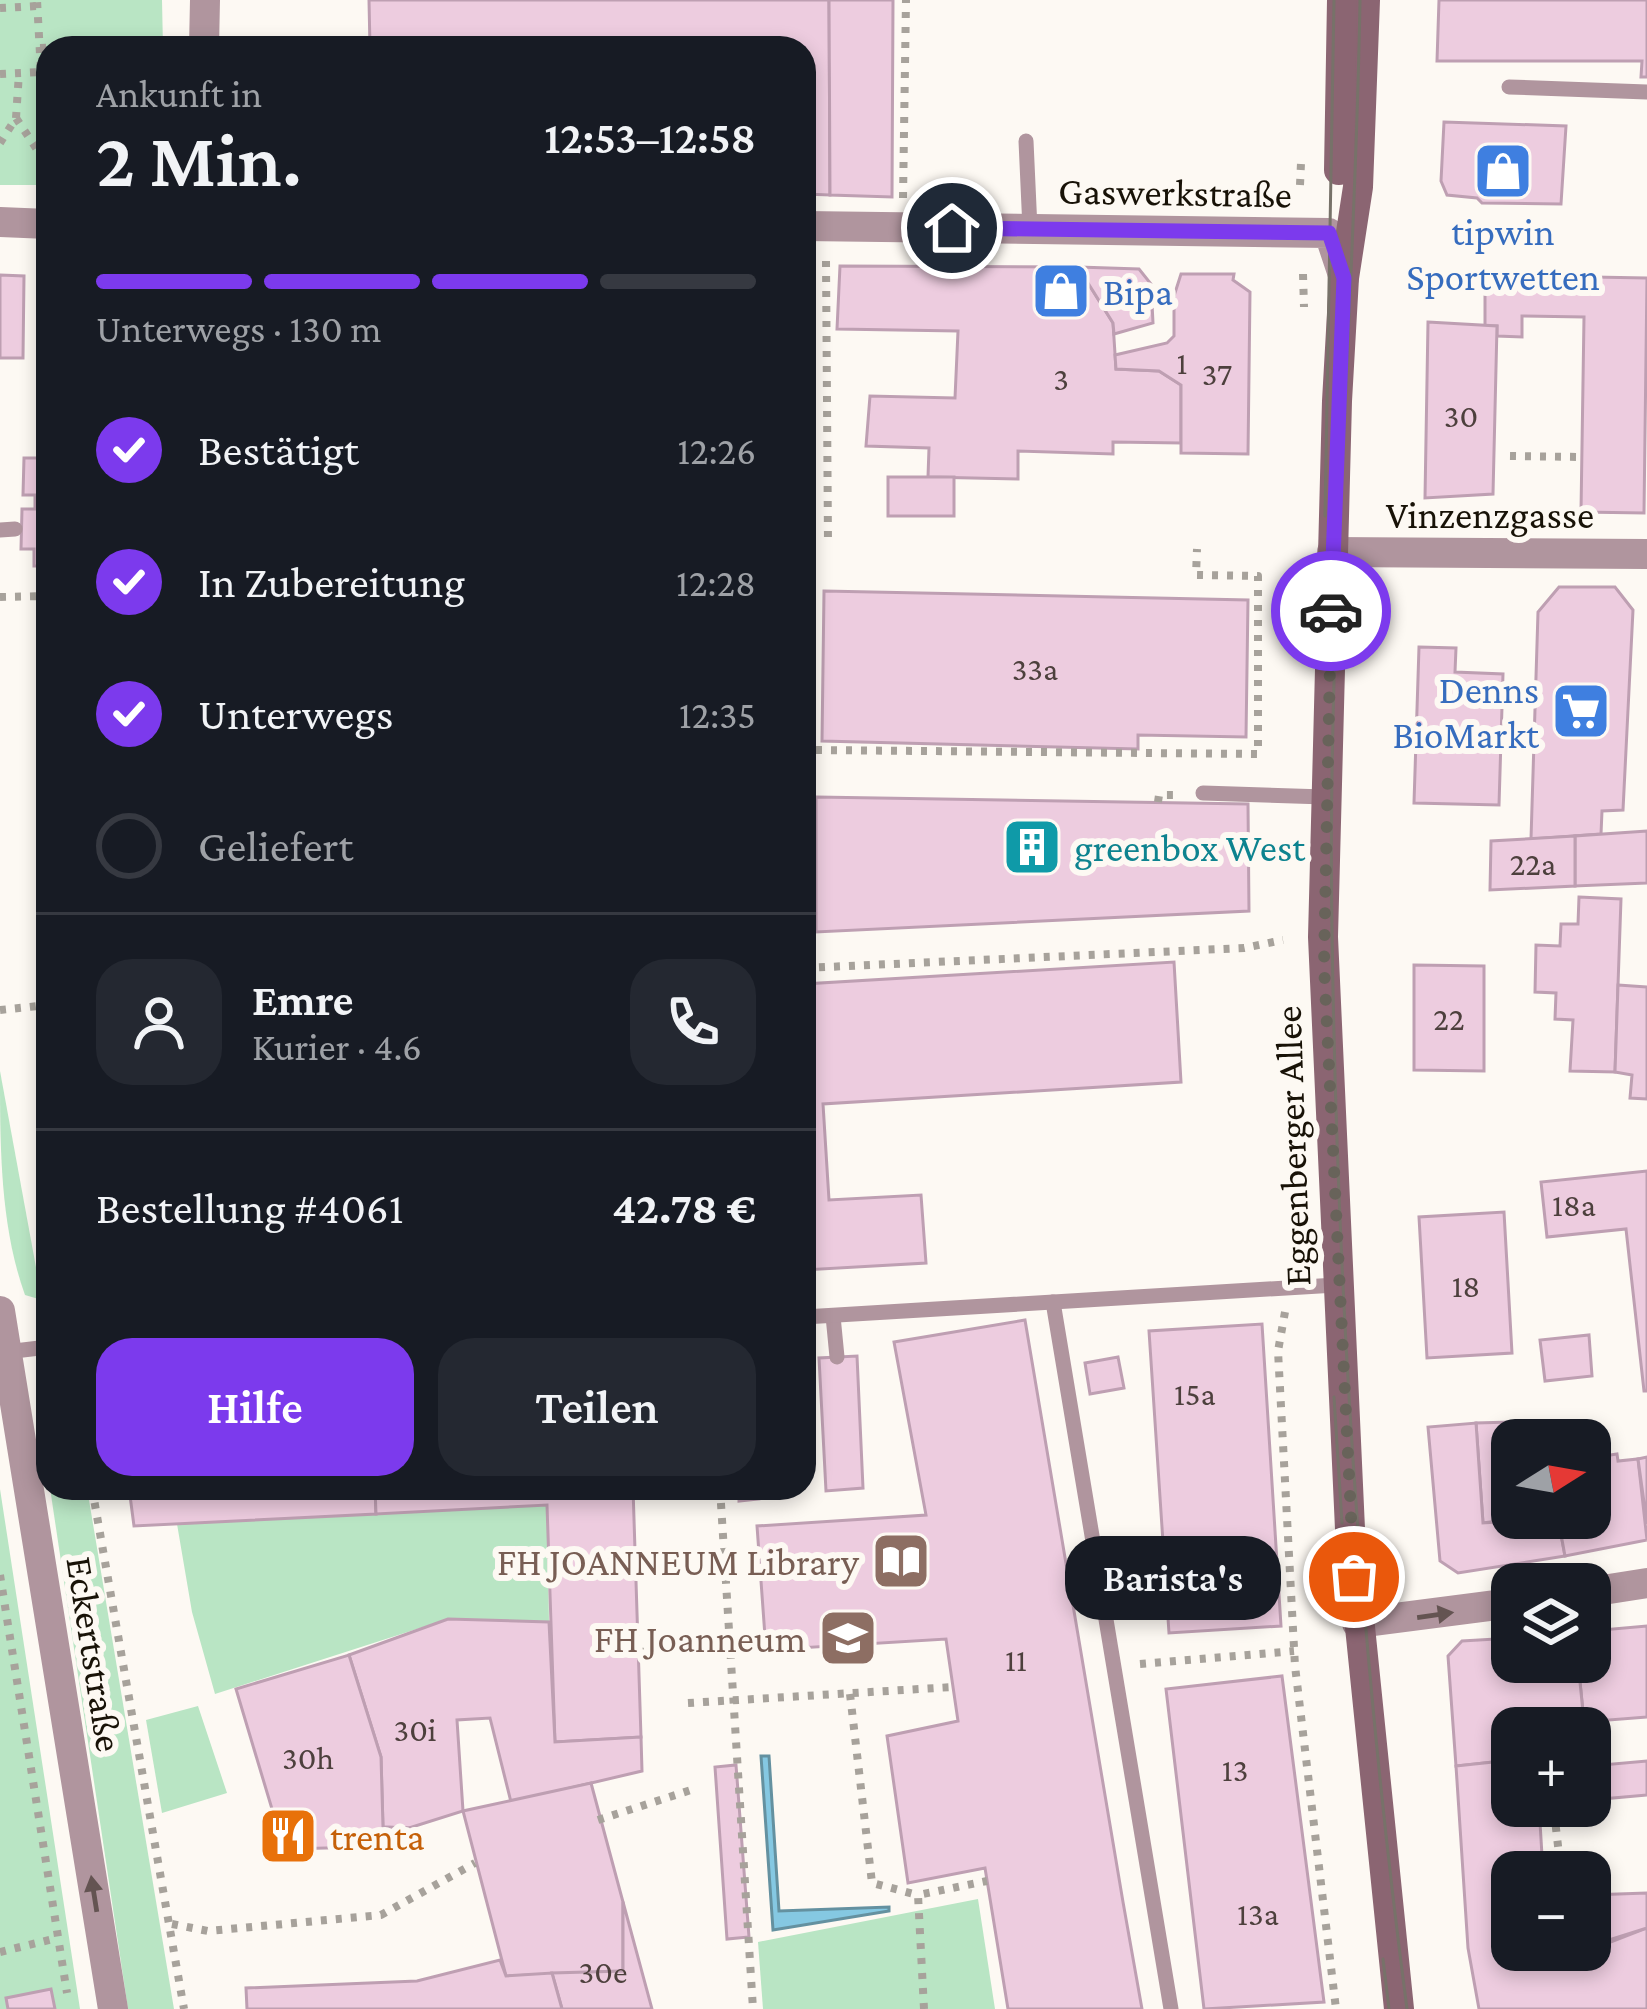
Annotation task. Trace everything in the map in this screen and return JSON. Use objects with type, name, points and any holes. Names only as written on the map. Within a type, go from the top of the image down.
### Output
[{"type":"main road","name":"Eggenberger Allee","points":[[1342,0],[1334,229],[1344,278]]},
{"type":"main road","name":"Eggenberger Allee","points":[[1365,0],[1358,188],[1344,278],[1332,552],[1324,965],[1336,1286],[1357,1623],[1399,2009]]},
{"type":"street","points":[[192,36],[205,0]]},
{"type":"street","points":[[0,222],[36,224]]},
{"type":"street","name":"Gaswerkstraße","points":[[816,226],[1334,229]]},
{"type":"street","name":"Vinzenzgasse","points":[[1332,552],[1647,554]]},
{"type":"street","name":"Eckertstraße","points":[[0,1311],[113,2009]]},
{"type":"street","points":[[1611,1589],[1647,1583]]},
{"type":"street","points":[[1357,1623],[1491,1606]]},
{"type":"lane","points":[[1508,87],[1647,92]]},
{"type":"lane","points":[[1026,141],[1030,229]]},
{"type":"lane","points":[[1203,793],[1325,796]]},
{"type":"lane","points":[[816,1317],[1336,1286]]},
{"type":"lane","points":[[1053,1302],[1171,2009]]},
{"type":"lane","points":[[833,1316],[836,1357]]},
{"type":"lane","points":[[6,1352],[36,1348]]},
{"type":"path","points":[[903,199],[906,0]]},
{"type":"path","points":[[0,8],[37,3],[39,36]]},
{"type":"path","points":[[0,74],[36,72]]},
{"type":"path","points":[[0,143],[16,118],[19,73]]},
{"type":"path","points":[[16,118],[36,148]]},
{"type":"path","points":[[826,261],[828,542]]},
{"type":"path","points":[[1510,456],[1582,458]]},
{"type":"path","points":[[816,750],[1258,754],[1258,576],[1196,575],[1197,549]]},
{"type":"path","points":[[0,597],[36,596]]},
{"type":"path","points":[[1158,802],[1159,795],[1171,796]]},
{"type":"path","points":[[816,967],[1244,948],[1283,940]]},
{"type":"path","points":[[0,1010],[36,1006]]},
{"type":"path","points":[[1285,1312],[1278,1351],[1294,1651],[1336,2009]]},
{"type":"path","points":[[94,1500],[184,2009]]},
{"type":"path","points":[[720,1500],[752,2009]]},
{"type":"path","points":[[0,1576],[67,1993]]},
{"type":"path","points":[[0,1644],[11,1642]]},
{"type":"path","points":[[638,1652],[686,1649]]},
{"type":"path","points":[[1116,1666],[1294,1651]]},
{"type":"path","points":[[688,1703],[953,1687]]},
{"type":"path","points":[[850,1694],[872,1882],[918,1894],[987,1881]]},
{"type":"path","points":[[598,1820],[691,1790]]},
{"type":"path","points":[[172,1924],[208,1931],[381,1915],[476,1863]]},
{"type":"path","points":[[918,1894],[924,2009]]},
{"type":"path","points":[[0,1952],[57,1938]]},
{"type":"green space","points":[[0,0],[162,0],[163,36],[36,36],[36,185],[0,185]]},
{"type":"green space","points":[[0,1071],[36,1267],[36,1298],[25,1295],[17,1269],[1,1157]]},
{"type":"green space","points":[[0,1489],[80,2009],[0,2009]]},
{"type":"green space","points":[[52,1500],[89,1500],[174,2009],[128,2009]]},
{"type":"green space","points":[[547,1505],[549,1622],[448,1619],[215,1694],[192,1612],[177,1524]]},
{"type":"green space","points":[[198,1706],[227,1793],[162,1813],[146,1720]]},
{"type":"green space","points":[[978,1899],[995,2009],[763,2009],[758,1942]]},
{"type":"water","points":[[761,1756],[769,1756],[779,1911],[889,1907],[889,1911],[773,1930]]},
{"type":"building","points":[[369,0],[829,0],[830,195],[816,194],[816,36],[370,36]]},
{"type":"building","points":[[829,0],[893,0],[892,197],[830,195]]},
{"type":"building","points":[[1439,0],[1647,0],[1647,77],[1641,77],[1642,61],[1437,61]]},
{"type":"building","name":"tipwin Sportwetten","points":[[1444,122],[1566,126],[1561,204],[1482,203],[1477,198],[1447,195],[1441,181]]},
{"type":"building","points":[[840,266],[1078,267],[1113,323],[1116,369],[1159,371],[1181,385],[1181,443],[1113,442],[1113,454],[1018,451],[1018,479],[928,477],[929,448],[866,446],[870,396],[955,398],[958,331],[837,329]]},
{"type":"building","points":[[1078,267],[1139,269],[1151,284],[1153,323],[1114,334],[1113,323]]},
{"type":"building","points":[[1181,274],[1234,274],[1233,280],[1250,292],[1248,454],[1181,453],[1181,385],[1159,371],[1116,369],[1115,355],[1167,343],[1174,336],[1174,296]]},
{"type":"building","points":[[0,275],[24,276],[23,358],[0,358]]},
{"type":"building","points":[[1485,275],[1647,278],[1644,513],[1581,512],[1584,317],[1522,316],[1522,337],[1497,336],[1497,326],[1485,326]]},
{"type":"building","points":[[1428,322],[1497,326],[1493,494],[1425,498]]},
{"type":"building","points":[[24,458],[36,458],[36,566],[34,549],[21,549],[22,509],[35,509],[35,495],[23,495]]},
{"type":"building","points":[[888,477],[954,477],[954,516],[888,516]]},
{"type":"building","name":"Denns BioMarkt","points":[[1559,587],[1615,587],[1633,610],[1623,810],[1602,811],[1601,834],[1531,839],[1538,612]]},
{"type":"building","points":[[824,591],[1248,600],[1246,737],[1138,735],[1138,749],[822,741]]},
{"type":"building","points":[[1419,647],[1456,648],[1455,672],[1503,674],[1499,805],[1414,803]]},
{"type":"building","name":"greenbox West","points":[[816,797],[1248,804],[1249,911],[816,932]]},
{"type":"building","points":[[1647,831],[1647,883],[1575,886],[1575,836]]},
{"type":"building","points":[[1575,836],[1575,886],[1490,890],[1491,841]]},
{"type":"building","points":[[1579,897],[1621,899],[1615,1072],[1570,1071],[1573,1020],[1555,1019],[1556,993],[1535,992],[1536,945],[1560,946],[1561,924],[1578,924]]},
{"type":"building","points":[[1174,962],[1181,1082],[823,1104],[829,1200],[921,1195],[926,1263],[816,1269],[816,983]]},
{"type":"building","points":[[1414,965],[1484,966],[1484,1071],[1414,1070]]},
{"type":"building","points":[[1618,985],[1647,987],[1647,1099],[1630,1098],[1632,1075],[1615,1072]]},
{"type":"building","points":[[1647,1171],[1644,1391],[1626,1229],[1547,1237],[1541,1182]]},
{"type":"building","points":[[1504,1212],[1512,1353],[1427,1358],[1419,1217]]},
{"type":"building","name":"FH Joanneum","points":[[1025,1320],[1142,2009],[1008,2009],[985,1868],[908,1883],[887,1736],[958,1721],[946,1639],[766,1650],[757,1526],[926,1515],[894,1342]]},
{"type":"building","points":[[1262,1324],[1281,1626],[1169,1633],[1149,1331]]},
{"type":"building","points":[[1589,1335],[1592,1376],[1545,1381],[1540,1340]]},
{"type":"building","points":[[857,1356],[863,1488],[826,1491],[819,1358]]},
{"type":"building","points":[[1118,1357],[1124,1388],[1090,1394],[1085,1363]]},
{"type":"building","points":[[1476,1423],[1491,1423],[1491,1522],[1483,1523]]},
{"type":"building","points":[[1476,1423],[1483,1523],[1491,1522],[1491,1539],[1562,1539],[1565,1556],[1491,1563],[1491,1568],[1458,1573],[1440,1561],[1428,1427]]},
{"type":"building","points":[[1617,1454],[1618,1461],[1638,1459],[1647,1540],[1565,1556],[1562,1539],[1611,1539],[1611,1455]]},
{"type":"building","points":[[1647,1457],[1647,1524],[1638,1459]]},
{"type":"building","points":[[131,1500],[375,1500],[376,1514],[134,1526]]},
{"type":"building","points":[[375,1500],[633,1500],[641,1737],[555,1742],[547,1505],[376,1514]]},
{"type":"building","points":[[448,1619],[549,1622],[555,1742],[641,1737],[642,1771],[511,1802],[490,1718],[457,1720],[463,1811],[409,1828],[383,1827],[381,1757],[349,1655]]},
{"type":"building","points":[[1647,1626],[1647,1717],[1611,1720],[1611,1707],[1582,1707],[1580,1683],[1611,1683],[1611,1629]]},
{"type":"building","points":[[1491,1639],[1491,1683],[1580,1683],[1582,1707],[1491,1707],[1491,1762],[1456,1766],[1448,1656],[1462,1641]]},
{"type":"building","points":[[349,1655],[381,1757],[383,1827],[409,1828],[413,1846],[284,1849],[236,1689]]},
{"type":"building","points":[[1282,1676],[1324,2002],[1204,2009],[1166,1689]]},
{"type":"building","points":[[1647,1761],[1647,1795],[1611,1798],[1611,1764]]},
{"type":"building","points":[[1491,1762],[1491,1827],[1540,1827],[1542,1851],[1491,1851],[1491,1971],[1611,1971],[1611,1942],[1647,1928],[1647,2009],[1479,2009],[1468,1948],[1456,1766]]},
{"type":"building","points":[[736,1765],[749,1937],[727,1939],[715,1767]]},
{"type":"building","points":[[591,1783],[623,1902],[623,1971],[506,1976],[463,1811]]},
{"type":"building","points":[[1647,1893],[1647,1928],[1611,1939],[1611,1894]]},
{"type":"building","points":[[623,1902],[652,2009],[562,2009],[552,1973],[623,1971]]},
{"type":"building","points":[[500,1960],[506,1976],[552,1973],[562,2009],[247,2009],[246,1988],[417,1981]]},
{"type":"building","points":[[51,1989],[55,2009],[8,2009],[6,1998]]},
{"type":"tram line","points":[[1325,516],[1334,0]]},
{"type":"tram line","points":[[1360,0],[1334,698],[1335,1065],[1364,1606],[1407,2009]]},
{"type":"tram line","points":[[1334,1397],[1342,1523]]},
{"type":"tram line","points":[[1383,1959],[1389,2009]]},
{"type":"way so far","points":[[1331,611],[1324,965],[1336,1286],[1354,1577]]},
{"type":"place","name":"tipwin Sportwetten","points":[[1503,171]]},
{"type":"place","name":"Bipa","points":[[1061,291]]},
{"type":"place","name":"Denns BioMarkt","points":[[1581,711]]},
{"type":"place","name":"greenbox West","points":[[1032,847]]},
{"type":"place","name":"FH JOANNEUM Library","points":[[901,1561]]},
{"type":"place","name":"Barista's","points":[[1354,1577]]},
{"type":"place","name":"FH Joanneum","points":[[848,1638]]},
{"type":"place","name":"trenta","points":[[288,1836]]},
{"type":"route","points":[[952,228],[1329,233],[1344,278],[1331,611]]}]
